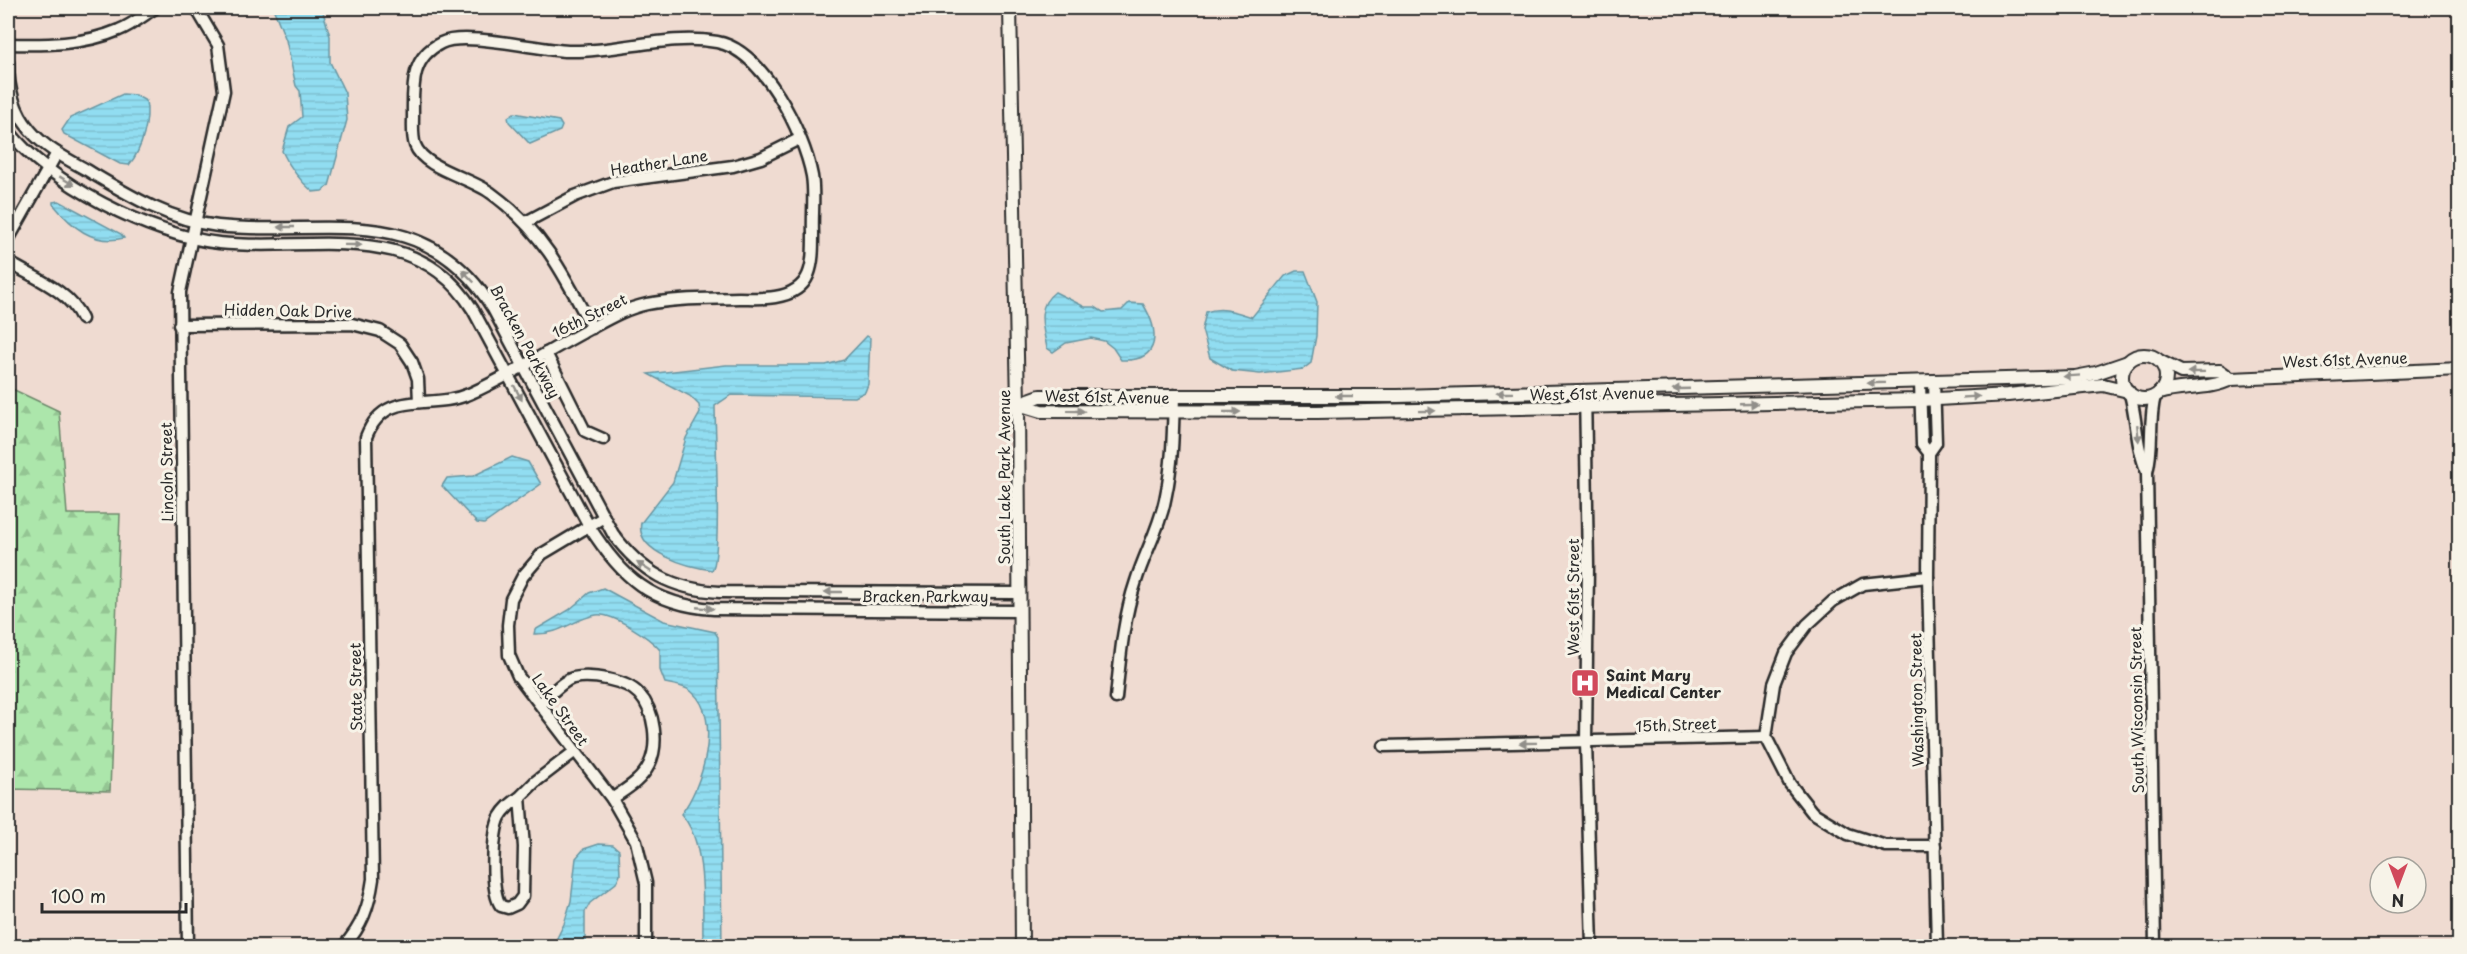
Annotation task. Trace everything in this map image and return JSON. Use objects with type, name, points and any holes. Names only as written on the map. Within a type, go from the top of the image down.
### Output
[{"type":"main road","name":"South Lake Park Avenue","points":[[1010,8],[1018,404],[1022,946]]},
{"type":"main road","points":[[2140,355],[2148,355],[2161,362],[2166,382],[2157,394],[2143,399],[2129,392],[2122,374],[2128,362],[2140,355]]},
{"type":"main road","name":"West 61st Avenue","points":[[1018,404],[1040,396],[1398,396],[1920,383],[2075,377],[2096,373],[2128,362]]},
{"type":"main road","name":"West 61st Avenue","points":[[2161,362],[2181,372],[2220,371],[2231,379]]},
{"type":"main road","name":"West 61st Avenue","points":[[2157,394],[2186,387],[2220,384],[2231,379],[2460,369]]},
{"type":"main road","name":"West 61st Avenue","points":[[1018,404],[1041,411],[1585,409],[1920,400],[2055,392],[2103,385],[2129,392]]},
{"type":"street","points":[[8,44],[45,45],[84,41],[120,30],[155,8]]},
{"type":"street","name":"Lincoln Street","points":[[188,946],[180,292],[224,91],[218,45],[196,8]]},
{"type":"street","points":[[592,328],[554,255],[526,222],[489,191],[421,157],[413,141],[414,71],[425,54],[443,41],[474,40],[555,51],[590,52],[694,40],[720,42],[741,52],[758,67],[778,95],[800,139]]},
{"type":"street","name":"Bracken Parkway","points":[[8,62],[9,87],[21,118],[37,138],[57,153],[145,204],[196,222],[235,227],[364,227],[399,234],[421,243],[451,261],[478,287],[523,365],[604,517],[631,559],[659,577],[691,590],[1018,593]]},
{"type":"street","name":"Bracken Parkway","points":[[8,130],[22,150],[48,169],[144,225],[192,238],[227,244],[366,245],[412,257],[437,272],[468,302],[589,526],[609,557],[628,577],[660,597],[686,606],[714,609],[1018,611]]},
{"type":"street","name":"Heather Lane","points":[[526,222],[575,196],[613,182],[648,175],[733,166],[762,158],[800,139]]},
{"type":"street","name":"16th Street","points":[[372,420],[382,411],[396,404],[461,397],[617,314],[644,305],[682,299],[776,297],[799,288],[810,274],[813,254],[812,176],[800,139]]},
{"type":"street","points":[[8,240],[57,153]]},
{"type":"street","points":[[8,262],[65,296],[75,304],[82,319]]},
{"type":"street","name":"Hidden Oak Drive","points":[[179,325],[351,324],[380,331],[400,344],[412,362],[418,379],[419,402]]},
{"type":"street","points":[[546,353],[585,431],[603,439]]},
{"type":"street","name":"Washington Street","points":[[1934,382],[1936,443],[1929,453],[1928,577],[1937,946]]},
{"type":"street","name":"Washington Street","points":[[1920,383],[1922,444],[1929,453]]},
{"type":"street","name":"West 61st Street","points":[[1585,391],[1587,742],[1592,946]]},
{"type":"street","name":"South Wisconsin Street","points":[[2129,392],[2138,424],[2139,454],[2147,472]]},
{"type":"street","name":"South Wisconsin Street","points":[[2155,946],[2147,472],[2152,454],[2150,413],[2157,394]]},
{"type":"street","points":[[1116,698],[1124,623],[1166,496],[1174,395]]},
{"type":"street","name":"State Street","points":[[344,946],[358,931],[369,907],[373,879],[366,437],[372,420]]},
{"type":"street","name":"Lake Street","points":[[604,517],[542,554],[523,576],[511,599],[509,655],[518,676],[612,799],[636,841],[646,883],[646,946]]},
{"type":"street","points":[[1928,577],[1863,584],[1833,601],[1806,625],[1786,653],[1774,684],[1766,737],[1790,784],[1812,812],[1848,834],[1886,846],[1935,846]]},
{"type":"street","points":[[864,592],[864,610]]},
{"type":"street","points":[[540,704],[571,678],[589,677],[617,683],[639,694],[650,714],[655,737],[650,763],[640,779],[612,799]]},
{"type":"street","name":"15th Street","points":[[1384,746],[1766,737]]},
{"type":"street","points":[[520,797],[524,847],[523,896],[517,904],[508,908],[501,906],[495,894],[496,831],[506,808],[534,782],[574,752]]},
{"type":"green space","points":[[8,387],[59,411],[67,514],[120,514],[110,791],[8,789]]},
{"type":"water","points":[[273,8],[322,8],[330,36],[330,62],[345,93],[347,120],[329,186],[322,191],[313,192],[303,183],[282,151],[289,127],[302,117],[300,91],[296,86],[286,40]]},
{"type":"water","points":[[123,94],[135,95],[146,101],[147,109],[146,126],[141,143],[129,165],[120,164],[64,134],[62,130],[70,118]]},
{"type":"water","points":[[514,113],[559,121],[562,126],[560,131],[530,144],[509,122],[508,117]]},
{"type":"water","points":[[59,201],[121,234],[124,238],[113,240],[93,237],[75,227],[53,204]]},
{"type":"water","points":[[1296,271],[1305,271],[1317,302],[1316,336],[1311,363],[1303,369],[1260,374],[1232,371],[1210,358],[1202,330],[1206,312],[1223,310],[1252,317],[1285,276]]},
{"type":"water","points":[[1055,292],[1085,307],[1095,307],[1103,312],[1122,310],[1129,303],[1143,304],[1154,334],[1150,350],[1144,356],[1121,360],[1113,348],[1104,341],[1091,338],[1066,343],[1053,352],[1047,348],[1042,318],[1045,304]]},
{"type":"water","points":[[867,336],[870,338],[868,384],[865,392],[855,397],[731,395],[715,406],[717,543],[712,570],[678,562],[666,557],[646,543],[641,534],[641,523],[673,482],[686,438],[700,413],[699,405],[690,396],[648,374],[726,365],[826,365],[844,360]]},
{"type":"water","points":[[512,457],[528,462],[541,484],[484,524],[477,523],[442,486],[447,478],[473,476]]},
{"type":"water","points":[[603,588],[664,621],[715,632],[718,637],[722,946],[703,946],[700,859],[690,826],[681,814],[696,788],[706,753],[708,736],[701,704],[689,690],[665,683],[660,670],[660,650],[640,633],[621,622],[603,615],[596,615],[552,632],[534,634],[535,630],[569,610],[589,593]]},
{"type":"water","points":[[599,844],[613,845],[619,850],[620,874],[616,883],[590,903],[585,912],[585,946],[553,946],[564,924],[571,901],[576,858],[584,849]]},
{"type":"place","name":"Saint Mary Medical Center","points":[[1585,683]]}]
